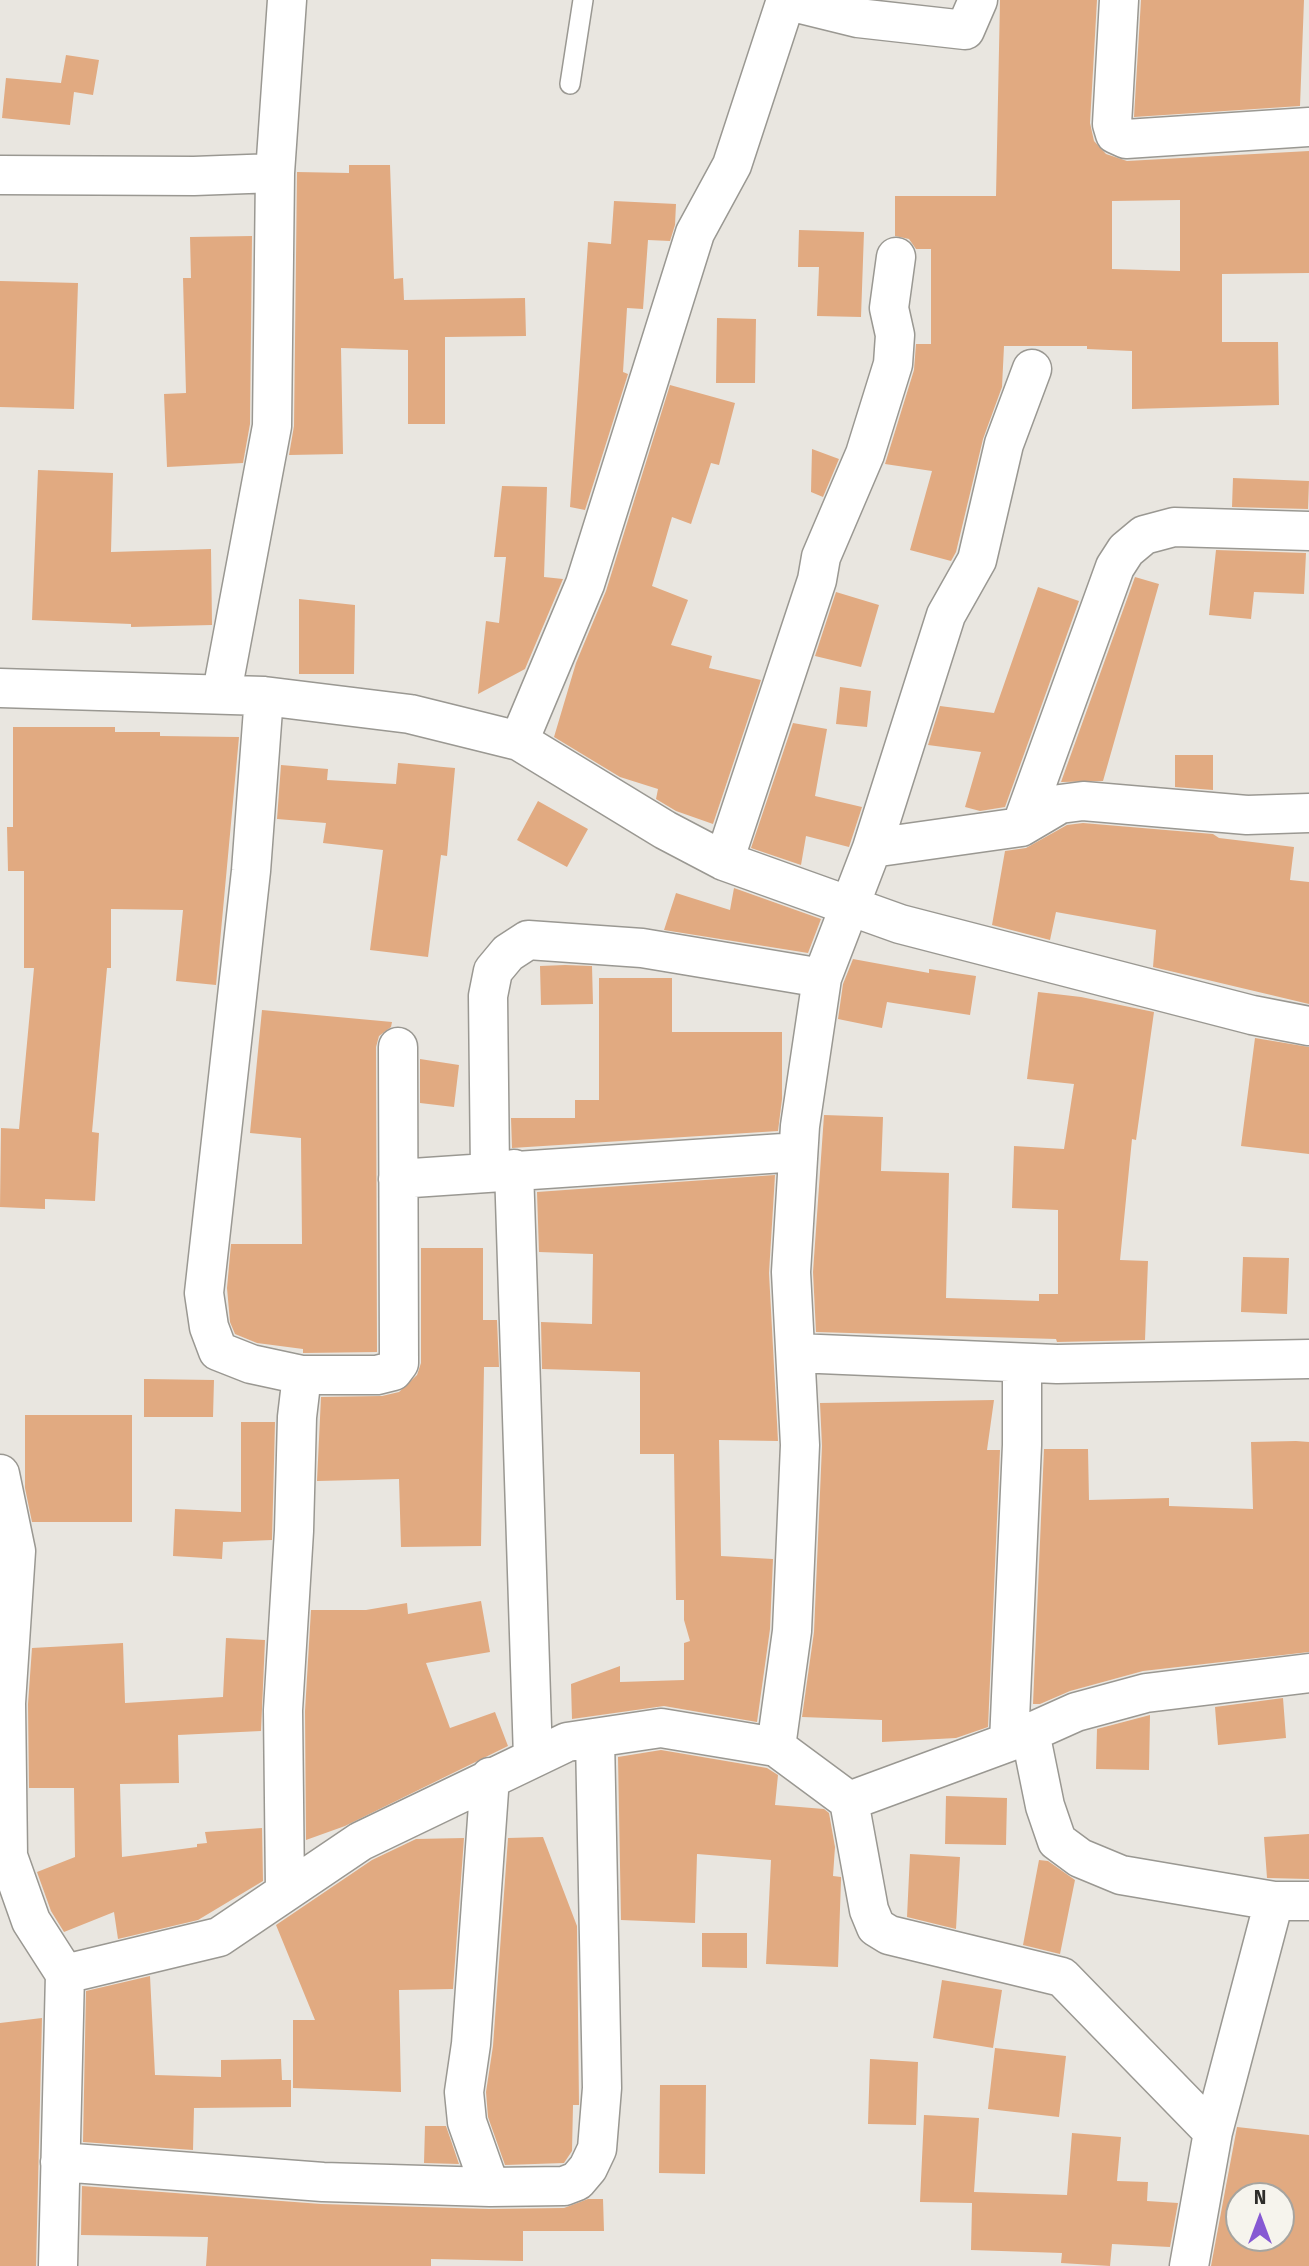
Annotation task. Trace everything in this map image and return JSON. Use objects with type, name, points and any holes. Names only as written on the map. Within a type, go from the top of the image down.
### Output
[{"type":"street","points":[[222,692],[272,426],[275,173],[287,0]]},
{"type":"street","points":[[519,741],[585,584],[695,233],[732,165],[786,0],[859,18],[965,30],[978,0]]},
{"type":"street","points":[[1119,0],[1112,124],[1115,134],[1126,139],[1309,127]]},
{"type":"street","points":[[0,175],[194,176],[275,173]]},
{"type":"street","points":[[724,861],[817,580],[821,557],[865,454],[893,364],[895,335],[889,309],[896,257]]},
{"type":"street","points":[[776,1747],[792,1631],[800,1445],[791,1272],[798,1152],[822,978],[852,906],[872,848],[946,614],[977,560],[1004,444],[1032,369]]},
{"type":"street","points":[[1021,827],[1111,579],[1126,550],[1144,536],[1174,527],[1309,531]]},
{"type":"street","points":[[0,688],[222,692],[264,696],[410,714],[519,741],[665,830],[724,861],[900,924],[1252,1015],[1309,1026]]},
{"type":"street","points":[[264,696],[251,872],[204,1293],[209,1327],[218,1351],[251,1364],[302,1375],[377,1375],[393,1371],[399,1363],[398,1047]]},
{"type":"street","points":[[872,848],[1021,827],[1060,804],[1083,801],[1247,815],[1309,814]]},
{"type":"street","points":[[533,1758],[502,1170],[488,996],[493,971],[508,953],[528,940],[642,948],[822,978]]},
{"type":"street","points":[[398,1179],[798,1152]]},
{"type":"street","points":[[796,1353],[1022,1363],[1309,1359]]},
{"type":"street","points":[[1022,1363],[1019,1737],[1056,1841],[1080,1858],[1121,1875],[1291,1901],[1213,2132],[1189,2266]]},
{"type":"street","points":[[285,1891],[283,1710],[294,1531],[297,1417],[302,1375]]},
{"type":"street","points":[[0,1474],[16,1551],[6,1703],[8,1856],[31,1921],[65,1974],[58,2266]]},
{"type":"street","points":[[849,1801],[1019,1737],[1076,1712],[1146,1693],[1309,1673]]},
{"type":"street","points":[[65,1974],[219,1937],[361,1841],[490,1777],[568,1742],[661,1728],[776,1747],[849,1801],[869,1910],[876,1927],[889,1935],[1062,1977],[1213,2132]]},
{"type":"street","points":[[60,2162],[323,2182],[490,2187],[564,2186],[577,2182],[588,2168],[597,2149],[602,2088],[595,1738]]},
{"type":"street","points":[[490,1777],[471,2044],[464,2091],[467,2122],[490,2187]]},
{"type":"lane","points":[[570,84],[583,0]]},
{"type":"building","points":[[1000,0],[1097,0],[1090,123],[1094,141],[1106,154],[1127,161],[1309,151],[1309,273],[1222,274],[1222,342],[1278,342],[1279,405],[1132,409],[1132,351],[1087,349],[1087,346],[1004,346],[1002,387],[983,439],[956,552],[951,561],[910,550],[932,471],[885,464],[914,370],[916,344],[931,344],[931,249],[916,249],[909,239],[895,236],[895,196],[996,196]],"holes":[[[1180,200],[1180,271],[1112,269],[1112,201]]]},
{"type":"building","points":[[1141,0],[1304,0],[1300,106],[1134,117]]},
{"type":"building","points":[[66,55],[99,60],[93,95],[74,92],[70,125],[2,118],[6,78],[61,83]]},
{"type":"building","points":[[349,165],[390,165],[394,279],[403,278],[404,300],[525,298],[526,336],[445,337],[445,424],[408,424],[408,350],[341,348],[343,454],[289,455],[294,426],[297,172],[349,173]]},
{"type":"building","points":[[614,201],[676,204],[675,225],[670,241],[648,240],[643,309],[627,308],[623,372],[628,374],[585,510],[570,507],[588,242],[611,244]]},
{"type":"building","points":[[799,230],[864,232],[861,317],[817,316],[819,267],[798,267]]},
{"type":"building","points":[[252,236],[250,424],[243,463],[167,467],[164,394],[186,393],[183,278],[191,278],[190,237]]},
{"type":"building","points":[[0,281],[78,283],[74,409],[0,407]]},
{"type":"building","points":[[717,318],[756,319],[755,383],[716,383]]},
{"type":"building","points":[[670,385],[735,403],[719,465],[711,463],[691,524],[672,517],[652,586],[688,600],[671,645],[712,656],[709,668],[761,680],[713,824],[676,811],[656,799],[658,789],[620,777],[554,737],[576,663],[606,591]]},
{"type":"building","points":[[812,449],[839,459],[823,497],[811,492]]},
{"type":"building","points":[[38,470],[113,473],[111,552],[211,549],[212,625],[131,627],[131,624],[32,620]]},
{"type":"building","points":[[1233,478],[1309,481],[1308,509],[1232,507]]},
{"type":"building","points":[[502,486],[547,487],[544,577],[563,579],[525,669],[478,694],[486,621],[499,623],[506,557],[494,557]]},
{"type":"building","points":[[1216,550],[1306,553],[1304,594],[1254,592],[1251,619],[1209,615]]},
{"type":"building","points":[[1135,577],[1159,584],[1103,781],[1061,782]]},
{"type":"building","points":[[1038,587],[1079,601],[1005,807],[980,811],[965,807],[981,752],[928,745],[940,706],[994,713]]},
{"type":"building","points":[[836,592],[879,605],[861,667],[815,656]]},
{"type":"building","points":[[299,599],[355,605],[354,674],[299,674]]},
{"type":"building","points":[[840,687],[871,691],[867,727],[836,724]]},
{"type":"building","points":[[793,723],[827,729],[815,796],[862,807],[849,847],[806,836],[801,865],[751,848]]},
{"type":"building","points":[[13,727],[115,727],[115,732],[160,732],[160,736],[239,737],[216,985],[176,981],[183,910],[111,909],[111,968],[107,968],[92,1132],[99,1133],[95,1201],[45,1199],[45,1209],[0,1207],[1,1128],[19,1129],[34,968],[24,968],[24,871],[8,871],[7,827],[13,827]]},
{"type":"building","points":[[1175,755],[1213,755],[1213,790],[1175,787]]},
{"type":"building","points":[[398,763],[455,768],[447,856],[441,855],[428,957],[370,950],[383,850],[323,843],[326,823],[277,819],[281,765],[328,769],[327,780],[396,784]]},
{"type":"building","points":[[538,801],[588,829],[567,867],[517,840]]},
{"type":"building","points":[[1083,823],[1213,834],[1219,838],[1294,847],[1290,880],[1309,882],[1309,1004],[1153,967],[1156,930],[1056,912],[1050,940],[992,925],[1005,851],[1026,848],[1067,825]]},
{"type":"building","points":[[734,888],[821,919],[808,953],[664,930],[676,893],[730,910]]},
{"type":"building","points":[[853,959],[929,973],[929,969],[976,976],[970,1015],[887,1002],[882,1028],[838,1019],[843,984]]},
{"type":"building","points":[[540,966],[592,966],[593,1004],[541,1005]]},
{"type":"building","points":[[599,978],[672,978],[672,1032],[782,1032],[782,1099],[778,1131],[512,1148],[511,1118],[575,1118],[575,1100],[599,1100]]},
{"type":"building","points":[[1038,992],[1081,997],[1154,1012],[1136,1140],[1132,1139],[1120,1260],[1148,1261],[1145,1340],[1057,1342],[1056,1339],[816,1332],[813,1272],[824,1115],[883,1117],[881,1171],[949,1173],[946,1298],[1039,1301],[1039,1294],[1058,1294],[1058,1210],[1012,1208],[1014,1146],[1064,1149],[1074,1084],[1027,1079]]},
{"type":"building","points":[[262,1010],[392,1022],[391,1027],[379,1036],[376,1047],[377,1352],[303,1353],[303,1349],[257,1343],[235,1334],[230,1322],[227,1288],[231,1244],[302,1244],[301,1138],[250,1133]]},
{"type":"building","points":[[1255,1038],[1309,1047],[1309,1154],[1241,1146]]},
{"type":"building","points":[[420,1059],[459,1065],[454,1107],[420,1103]]},
{"type":"building","points":[[775,1175],[769,1273],[778,1441],[719,1440],[721,1556],[773,1559],[770,1629],[757,1722],[664,1706],[572,1719],[571,1684],[620,1666],[620,1682],[684,1680],[684,1643],[690,1641],[684,1620],[684,1600],[676,1600],[674,1454],[640,1454],[640,1372],[542,1369],[541,1322],[592,1324],[593,1254],[539,1252],[537,1192]]},
{"type":"building","points":[[421,1248],[483,1248],[483,1320],[497,1320],[499,1367],[484,1367],[481,1546],[401,1547],[399,1479],[317,1481],[321,1397],[382,1396],[399,1392],[417,1375],[421,1363]]},
{"type":"building","points":[[1243,1257],[1289,1258],[1287,1314],[1241,1312]]},
{"type":"building","points":[[144,1379],[214,1380],[213,1417],[144,1417]]},
{"type":"building","points":[[994,1400],[987,1450],[1000,1450],[988,1727],[956,1738],[882,1742],[882,1720],[802,1717],[814,1632],[822,1446],[820,1403]]},
{"type":"building","points":[[25,1415],[132,1415],[132,1522],[32,1522],[25,1488]]},
{"type":"building","points":[[241,1422],[275,1422],[272,1540],[223,1542],[222,1559],[173,1556],[175,1509],[241,1512]]},
{"type":"building","points":[[1251,1442],[1309,1442],[1309,1652],[1143,1671],[1033,1704],[1044,1449],[1088,1449],[1089,1500],[1169,1498],[1169,1506],[1253,1509]]},
{"type":"building","points":[[481,1601],[490,1652],[426,1663],[450,1728],[495,1712],[508,1746],[345,1826],[306,1840],[305,1711],[311,1610],[366,1610],[407,1603],[408,1614]]},
{"type":"building","points":[[226,1638],[265,1640],[261,1731],[178,1735],[179,1783],[120,1784],[122,1857],[197,1847],[197,1844],[207,1843],[205,1832],[262,1828],[263,1881],[198,1920],[118,1939],[114,1912],[64,1932],[51,1911],[37,1872],[75,1857],[74,1788],[29,1788],[28,1704],[32,1648],[123,1643],[125,1703],[223,1697]]},
{"type":"building","points":[[1283,1698],[1286,1738],[1218,1745],[1215,1707]]},
{"type":"building","points":[[1150,1715],[1149,1770],[1096,1769],[1097,1729]]},
{"type":"building","points":[[661,1750],[767,1768],[778,1775],[775,1805],[824,1809],[829,1813],[835,1847],[833,1876],[841,1877],[838,1967],[766,1964],[771,1860],[697,1854],[695,1923],[621,1920],[618,1757]]},
{"type":"building","points":[[946,1796],[1007,1798],[1006,1845],[945,1844]]},
{"type":"building","points":[[1309,1834],[1309,1879],[1267,1878],[1264,1837]]},
{"type":"building","points":[[543,1837],[577,1926],[579,2105],[573,2105],[572,2151],[564,2163],[505,2165],[488,2117],[486,2092],[493,2046],[508,1838]]},
{"type":"building","points":[[464,1838],[453,1989],[399,1990],[401,2092],[293,2088],[293,2020],[315,2020],[276,1925],[372,1860],[416,1839]]},
{"type":"building","points":[[910,1854],[960,1857],[956,1929],[907,1917]]},
{"type":"building","points":[[1039,1860],[1048,1861],[1075,1880],[1060,1954],[1023,1945]]},
{"type":"building","points":[[702,1933],[747,1933],[747,1968],[702,1967]]},
{"type":"building","points":[[150,1976],[155,2075],[221,2077],[221,2060],[281,2059],[282,2080],[291,2080],[291,2107],[194,2108],[193,2150],[83,2142],[86,1991]]},
{"type":"building","points":[[942,1980],[1002,1990],[993,2048],[933,2038]]},
{"type":"building","points":[[42,2018],[36,2266],[0,2266],[0,2023]]},
{"type":"building","points":[[995,2048],[1066,2056],[1059,2117],[988,2109]]},
{"type":"building","points":[[870,2059],[918,2062],[916,2125],[868,2124]]},
{"type":"building","points":[[660,2085],[706,2085],[705,2174],[659,2173]]},
{"type":"building","points":[[924,2115],[979,2118],[974,2192],[1067,2195],[1072,2133],[1121,2137],[1117,2181],[1148,2182],[1147,2201],[1178,2203],[1170,2247],[1112,2244],[1110,2266],[1061,2263],[1062,2253],[971,2250],[972,2203],[920,2202]]},
{"type":"building","points":[[425,2126],[446,2126],[459,2164],[424,2163]]},
{"type":"building","points":[[1237,2127],[1309,2135],[1309,2266],[1211,2266],[1225,2191],[1225,2252],[1295,2252],[1295,2182],[1227,2182]]},
{"type":"building","points":[[82,2186],[321,2204],[489,2209],[564,2208],[588,2199],[603,2199],[604,2231],[523,2231],[523,2261],[431,2259],[431,2266],[206,2266],[208,2237],[81,2235]]}]
